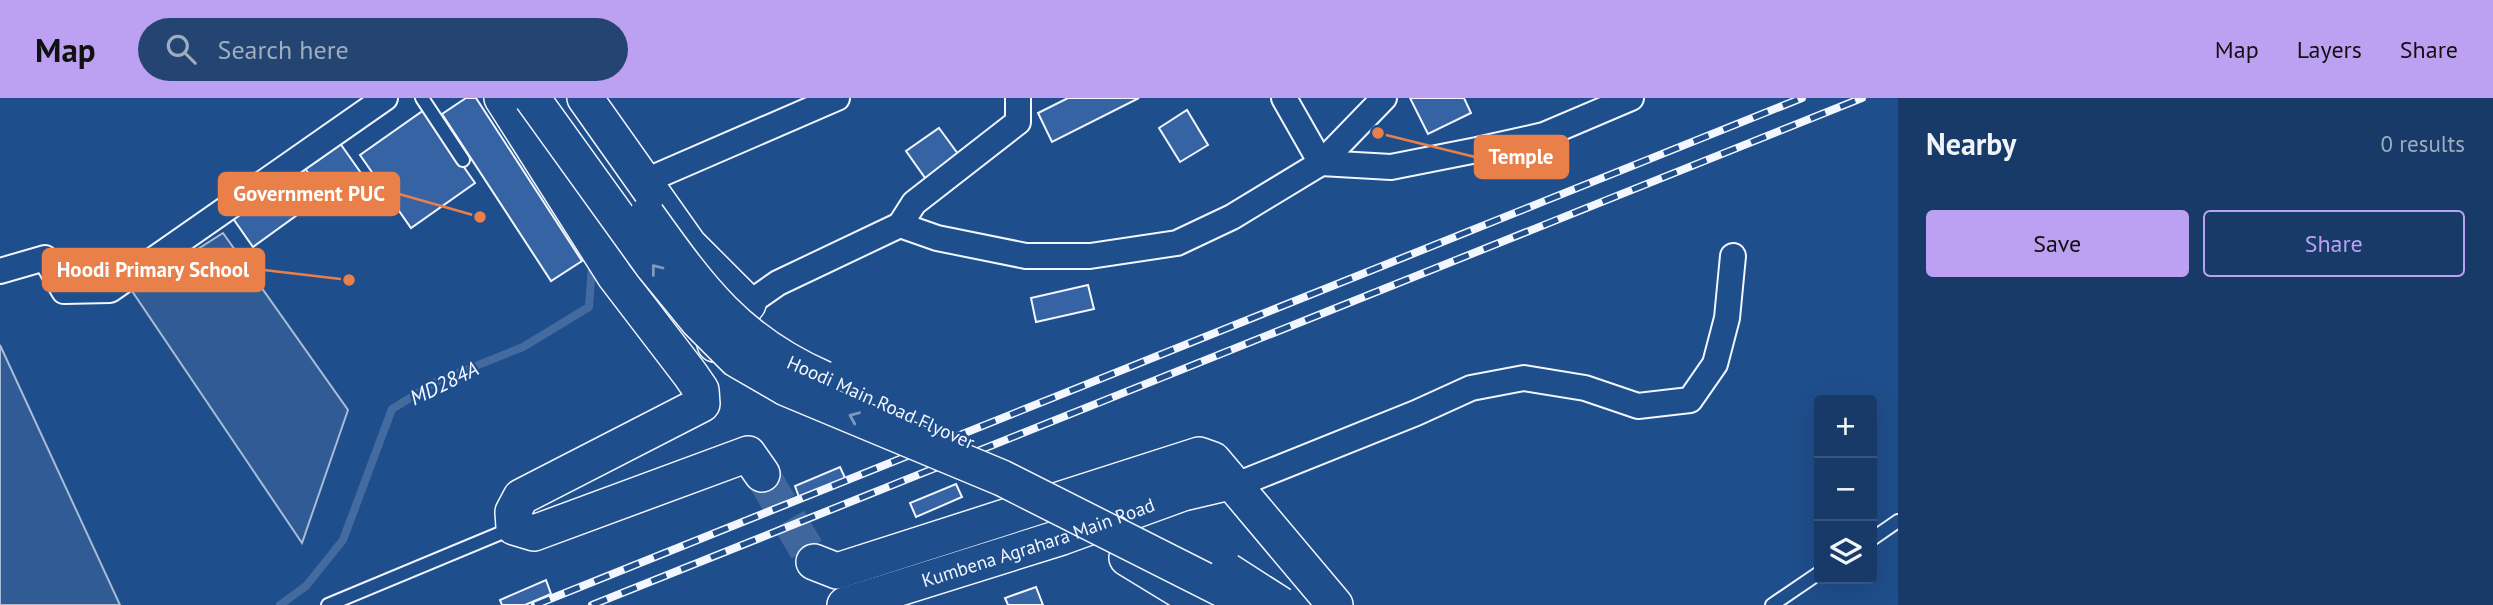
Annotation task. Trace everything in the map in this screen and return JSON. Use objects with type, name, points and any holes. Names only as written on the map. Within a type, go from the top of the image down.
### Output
[{"type":"street","points":[[0,271],[45,258],[64,291],[110,290],[385,98]]},
{"type":"street","points":[[502,98],[615,276],[690,373],[701,390],[702,404],[521,497],[513,512],[514,527],[534,533],[748,454],[762,474]]},
{"type":"street","name":"Hoodi Main Road Flyover","points":[[532,98],[653,266],[698,321],[736,359],[786,388],[1002,478],[1230,593],[1246,605]]},
{"type":"street","name":"Hoodi Main Road Flyover","points":[[565,98],[699,289],[733,322],[793,365],[1052,480],[1199,552],[1281,605]]},
{"type":"street","points":[[585,98],[643,182],[708,268],[748,304]]},
{"type":"street","points":[[643,182],[836,98]]},
{"type":"street","points":[[690,373],[748,304],[778,283],[900,225],[914,203],[1018,122],[1018,98]]},
{"type":"street","points":[[1283,98],[1321,163]]},
{"type":"street","points":[[900,225],[937,238],[1002,253],[1090,256],[1177,243],[1232,217],[1321,163],[1384,98]]},
{"type":"street","points":[[1321,163],[1391,167],[1477,150],[1544,135],[1631,98]]},
{"type":"street","points":[[1335,605],[1226,476],[1471,388],[1524,378],[1585,388],[1638,406],[1690,400],[1715,364],[1727,318],[1733,256]]},
{"type":"street","name":"Kumbena Agrahara Main Road","points":[[814,562],[836,570],[1143,470],[1199,455],[1226,476]]},
{"type":"street","name":"Kumbena Agrahara Main Road","points":[[845,605],[1074,532],[1226,476]]},
{"type":"street","points":[[1074,532],[1156,574],[1204,605]]},
{"type":"street","points":[[1240,605],[1289,551]]},
{"type":"lane","points":[[422,98],[463,160]]},
{"type":"lane","points":[[1877,535],[1898,521]]},
{"type":"lane","points":[[328,605],[514,527]]},
{"type":"lane","points":[[1772,605],[1814,576]]},
{"type":"shaded area","points":[[223,233],[348,410],[302,543],[132,291]]},
{"type":"shaded area","points":[[0,345],[120,605],[0,605]]},
{"type":"building","points":[[466,98],[476,98],[582,261],[551,281],[442,114]]},
{"type":"building","points":[[1068,98],[1139,98],[1052,142],[1038,113]]},
{"type":"building","points":[[1410,98],[1464,98],[1471,113],[1428,134]]},
{"type":"building","points":[[424,110],[475,183],[411,228],[360,155]]},
{"type":"building","points":[[1187,110],[1208,145],[1180,162],[1159,128]]},
{"type":"building","points":[[939,128],[961,158],[928,182],[906,151]]},
{"type":"building","points":[[337,139],[361,173],[326,198],[302,164]]},
{"type":"building","points":[[301,168],[322,197],[253,247],[232,217]]},
{"type":"building","points":[[1088,285],[1094,309],[1036,322],[1031,298]]},
{"type":"building","points":[[840,467],[846,480],[800,500],[795,486]]},
{"type":"building","points":[[956,484],[962,497],[916,517],[910,503]]},
{"type":"building","points":[[546,580],[551,594],[525,605],[502,605],[500,600]]},
{"type":"building","points":[[1036,587],[1043,605],[1008,605],[1005,598]]},
{"type":"waterway","name":"MD284A","points":[[280,605],[306,586],[343,540],[392,409],[436,382],[523,347],[589,307],[592,265]]},
{"type":"tunnel","points":[[762,474],[814,562]]},
{"type":"railway","points":[[535,605],[1802,98]]},
{"type":"railway","points":[[592,605],[1862,98]]},
{"type":"place","name":"Temple","points":[[1378,133]]},
{"type":"place","name":"Government PUC","points":[[480,217]]},
{"type":"place","name":"Hoodi Primary School","points":[[349,280]]}]
